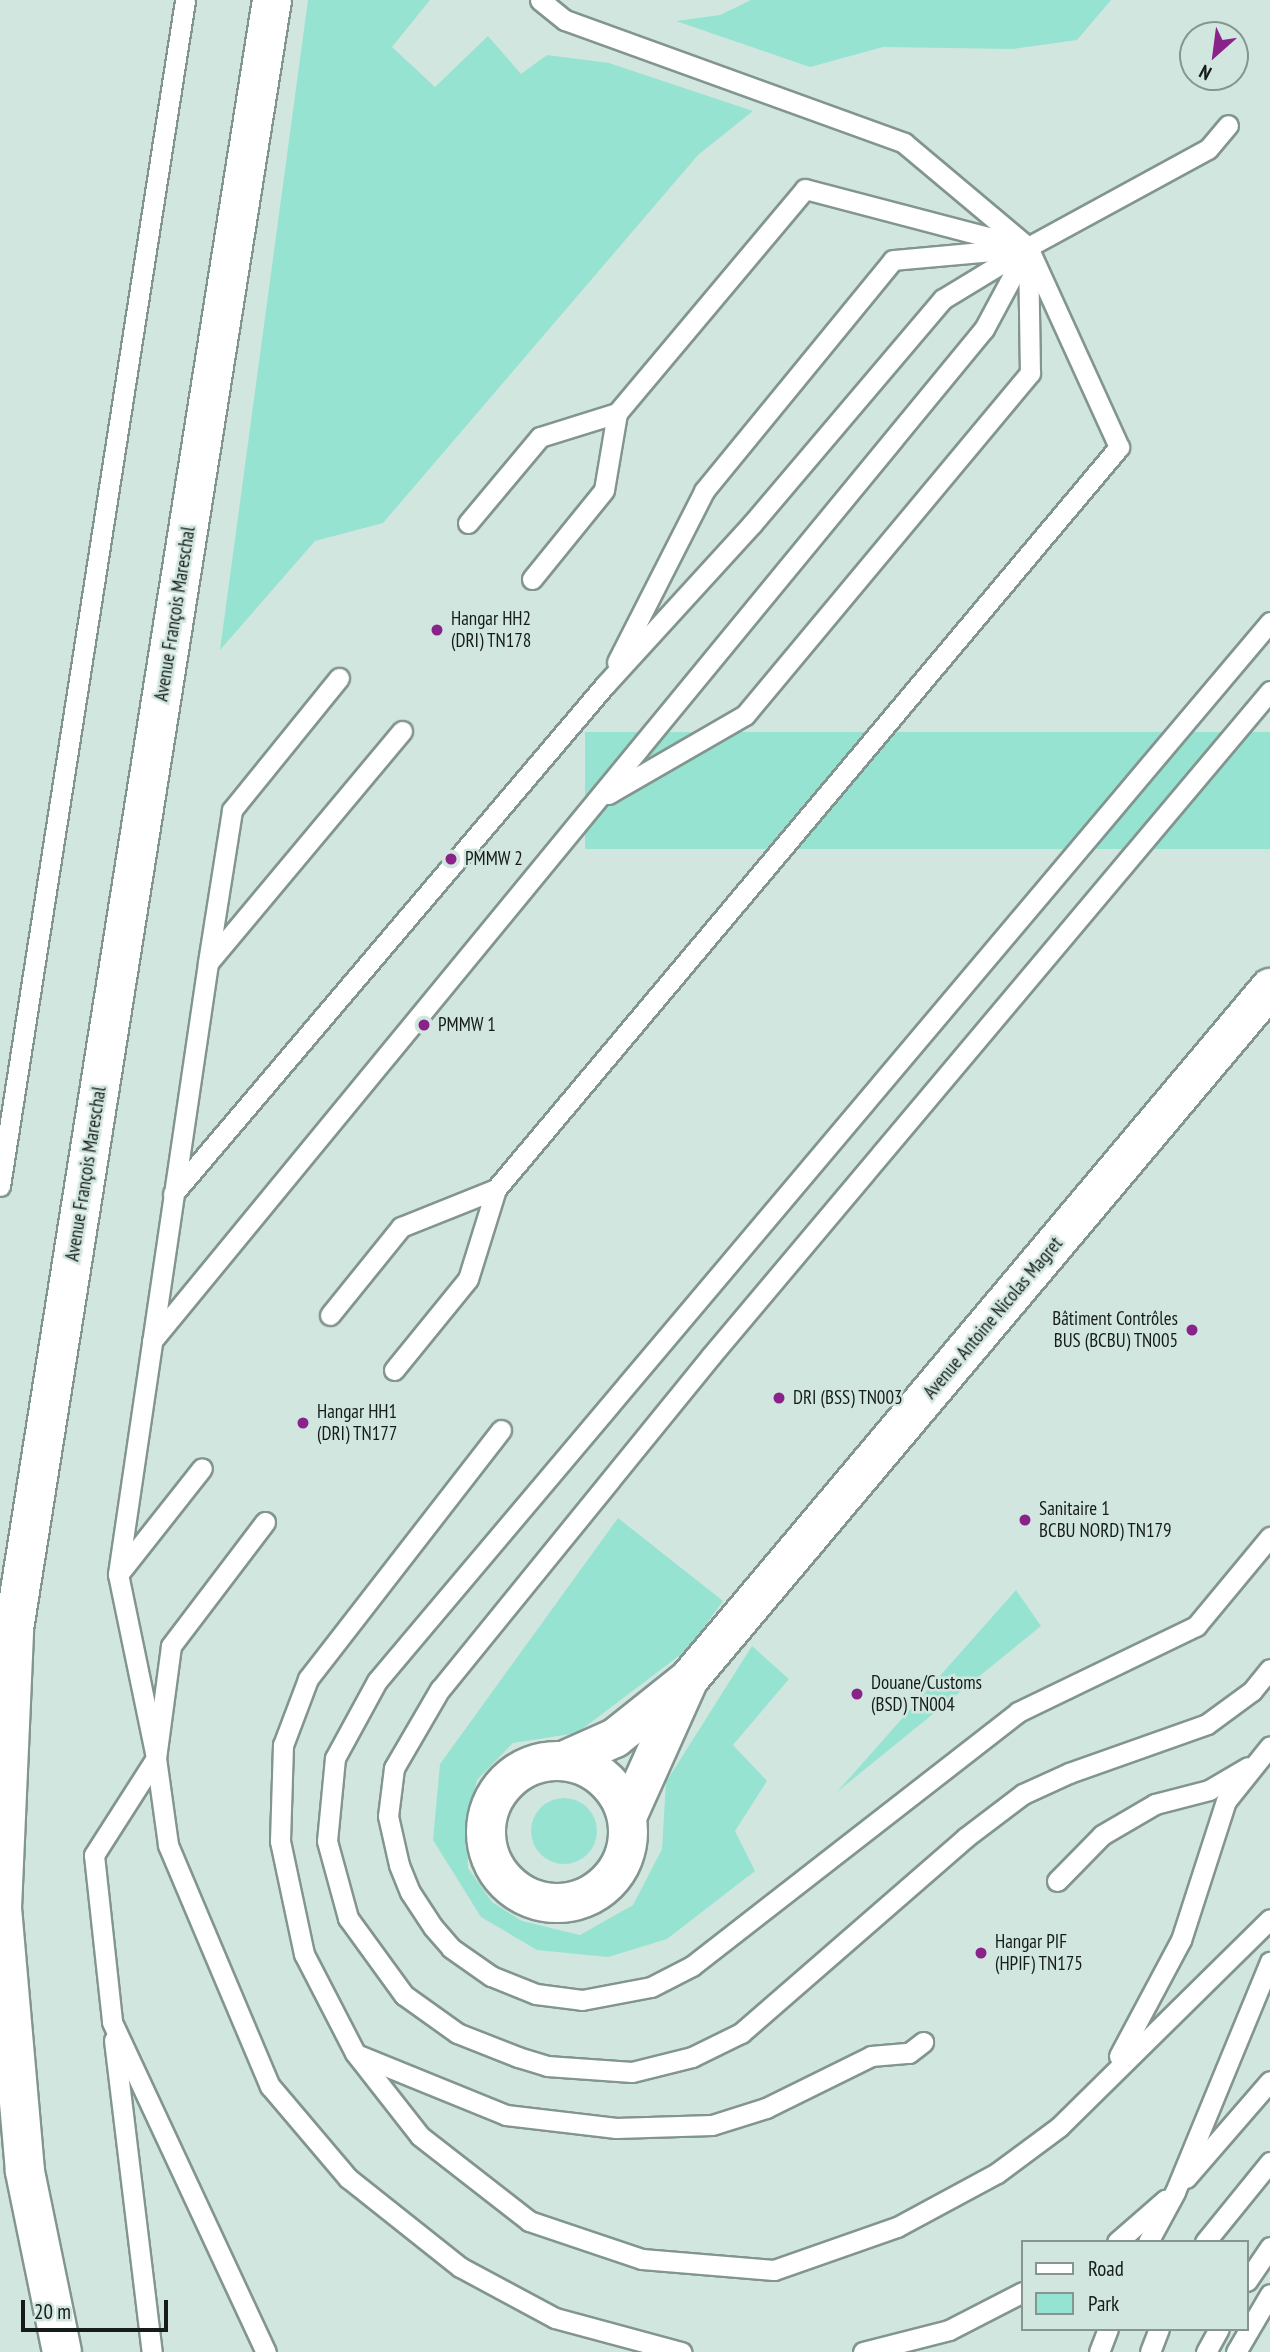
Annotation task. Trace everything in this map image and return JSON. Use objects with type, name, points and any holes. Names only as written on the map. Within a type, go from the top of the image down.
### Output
[{"type":"street","name":"Avenue François Mareschal","points":[[62,2352],[25,2171],[2,1908],[14,1629],[272,0]]},
{"type":"street","name":"Avenue Antoine Nicolas Magret","points":[[689,1679],[627,1817],[628,1842],[621,1864],[598,1891],[576,1901],[552,1904],[529,1899],[509,1885],[494,1867],[486,1844],[486,1820],[494,1798],[518,1772],[540,1763],[563,1761],[615,1738],[689,1679],[1270,988]]},
{"type":"street","points":[[563,1761],[586,1767],[604,1779],[619,1796],[627,1817]]},
{"type":"lane","points":[[0,1186],[185,0]]},
{"type":"lane","points":[[394,1370],[468,1279],[496,1189],[1119,447],[1028,247],[904,143],[565,20],[540,0]]},
{"type":"lane","points":[[173,1195],[605,685],[752,524],[943,299],[1028,247],[1208,149],[1228,125]]},
{"type":"lane","points":[[533,579],[604,490],[617,412],[805,190],[1028,247]]},
{"type":"lane","points":[[605,685],[704,491],[893,260],[1028,247]]},
{"type":"lane","points":[[150,1343],[984,329],[1028,247]]},
{"type":"lane","points":[[598,799],[745,715],[1030,373],[1028,247]]},
{"type":"lane","points":[[468,523],[540,437],[617,412]]},
{"type":"lane","points":[[1270,622],[377,1681],[345,1732],[335,1758],[327,1841],[348,1918],[404,1995],[457,2034],[518,2057],[547,2066],[632,2071],[692,2057],[741,2033],[974,1830],[1023,1794],[1069,1773],[1207,1724],[1231,1708],[1270,1670]]},
{"type":"lane","points":[[340,678],[232,810],[150,1343],[118,1574],[156,1758],[168,1845],[270,2086],[348,2178],[460,2267],[555,2318],[681,2352]]},
{"type":"lane","points":[[1270,691],[686,1386],[440,1689],[394,1768],[388,1816],[399,1865],[433,1927],[451,1948],[491,1976],[537,1994],[582,2000],[652,1987],[692,1966],[1018,1712],[1196,1626],[1270,1537]]},
{"type":"lane","points":[[208,962],[402,731]]},
{"type":"lane","points":[[330,1315],[401,1227],[496,1189]]},
{"type":"lane","points":[[501,1430],[308,1679],[283,1745],[280,1841],[304,1954],[355,2053],[420,2136],[529,2221],[642,2259],[775,2270],[897,2227],[997,2173],[1059,2127],[1270,1919]]},
{"type":"lane","points":[[118,1574],[202,1468]]},
{"type":"lane","points":[[152,2352],[111,2022],[94,1855],[156,1758],[171,1646],[265,1522]]},
{"type":"lane","points":[[1111,2073],[1181,1940],[1226,1801],[1270,1745]]},
{"type":"lane","points":[[1057,1881],[1113,1829],[1155,1804],[1209,1790],[1256,1762]]},
{"type":"lane","points":[[1149,2240],[1175,2192],[1270,1962]]},
{"type":"lane","points":[[111,2022],[266,2352]]},
{"type":"lane","points":[[355,2053],[506,2115],[616,2128],[712,2124],[766,2108],[871,2056],[909,2053],[923,2042]]},
{"type":"lane","points":[[1118,2240],[1175,2192],[1270,2081]]},
{"type":"lane","points":[[1207,2240],[1270,2162]]},
{"type":"lane","points":[[1249,2278],[1270,2247]]},
{"type":"lane","points":[[863,2352],[949,2330],[1021,2293]]},
{"type":"lane","points":[[1249,2330],[1270,2294]]},
{"type":"lane","points":[[1099,2352],[1107,2331]]},
{"type":"lane","points":[[1150,2352],[1158,2331]]},
{"type":"lane","points":[[1206,2352],[1218,2331]]},
{"type":"lane","points":[[1236,2352],[1248,2331]]},
{"type":"green space","points":[[308,0],[430,0],[392,47],[435,87],[488,36],[521,74],[547,55],[609,63],[753,111],[698,155],[383,523],[315,541],[220,650]]},
{"type":"green space","points":[[751,0],[1111,0],[1077,40],[1013,49],[883,47],[810,67],[676,21],[720,15]]},
{"type":"green space","points":[[585,732],[1270,732],[1270,849],[585,849]]},
{"type":"green space","points":[[618,1518],[723,1601],[688,1649],[577,1733],[513,1743],[477,1780],[467,1820],[468,1868],[492,1902],[522,1921],[580,1935],[633,1905],[662,1849],[666,1782],[752,1646],[789,1679],[733,1745],[767,1781],[735,1831],[755,1871],[667,1939],[608,1957],[537,1950],[481,1917],[433,1840],[440,1764]]},
{"type":"green space","points":[[1016,1590],[1041,1626],[837,1792]]},
{"type":"green space","points":[[558,1798],[570,1798],[582,1803],[592,1813],[597,1831],[595,1844],[582,1859],[570,1864],[558,1864],[546,1859],[536,1849],[531,1837],[531,1825],[536,1813],[546,1803]]},
{"type":"place","name":"Hangar HH2 (DRI) TN178","points":[[437,630]]},
{"type":"place","name":"PMMW 2","points":[[451,859]]},
{"type":"place","name":"PMMW 1","points":[[424,1025]]},
{"type":"place","name":"Bâtiment Contrôles BUS (BCBU) TN005","points":[[1192,1330]]},
{"type":"place","name":"DRI (BSS) TN003","points":[[779,1398]]},
{"type":"place","name":"Hangar HH1 (DRI) TN177","points":[[303,1423]]},
{"type":"place","name":"Sanitaire 1 BCBU NORD) TN179","points":[[1025,1520]]},
{"type":"place","name":"Douane/Customs (BSD) TN004","points":[[857,1694]]},
{"type":"place","name":"Hangar PIF (HPIF) TN175","points":[[981,1953]]}]
